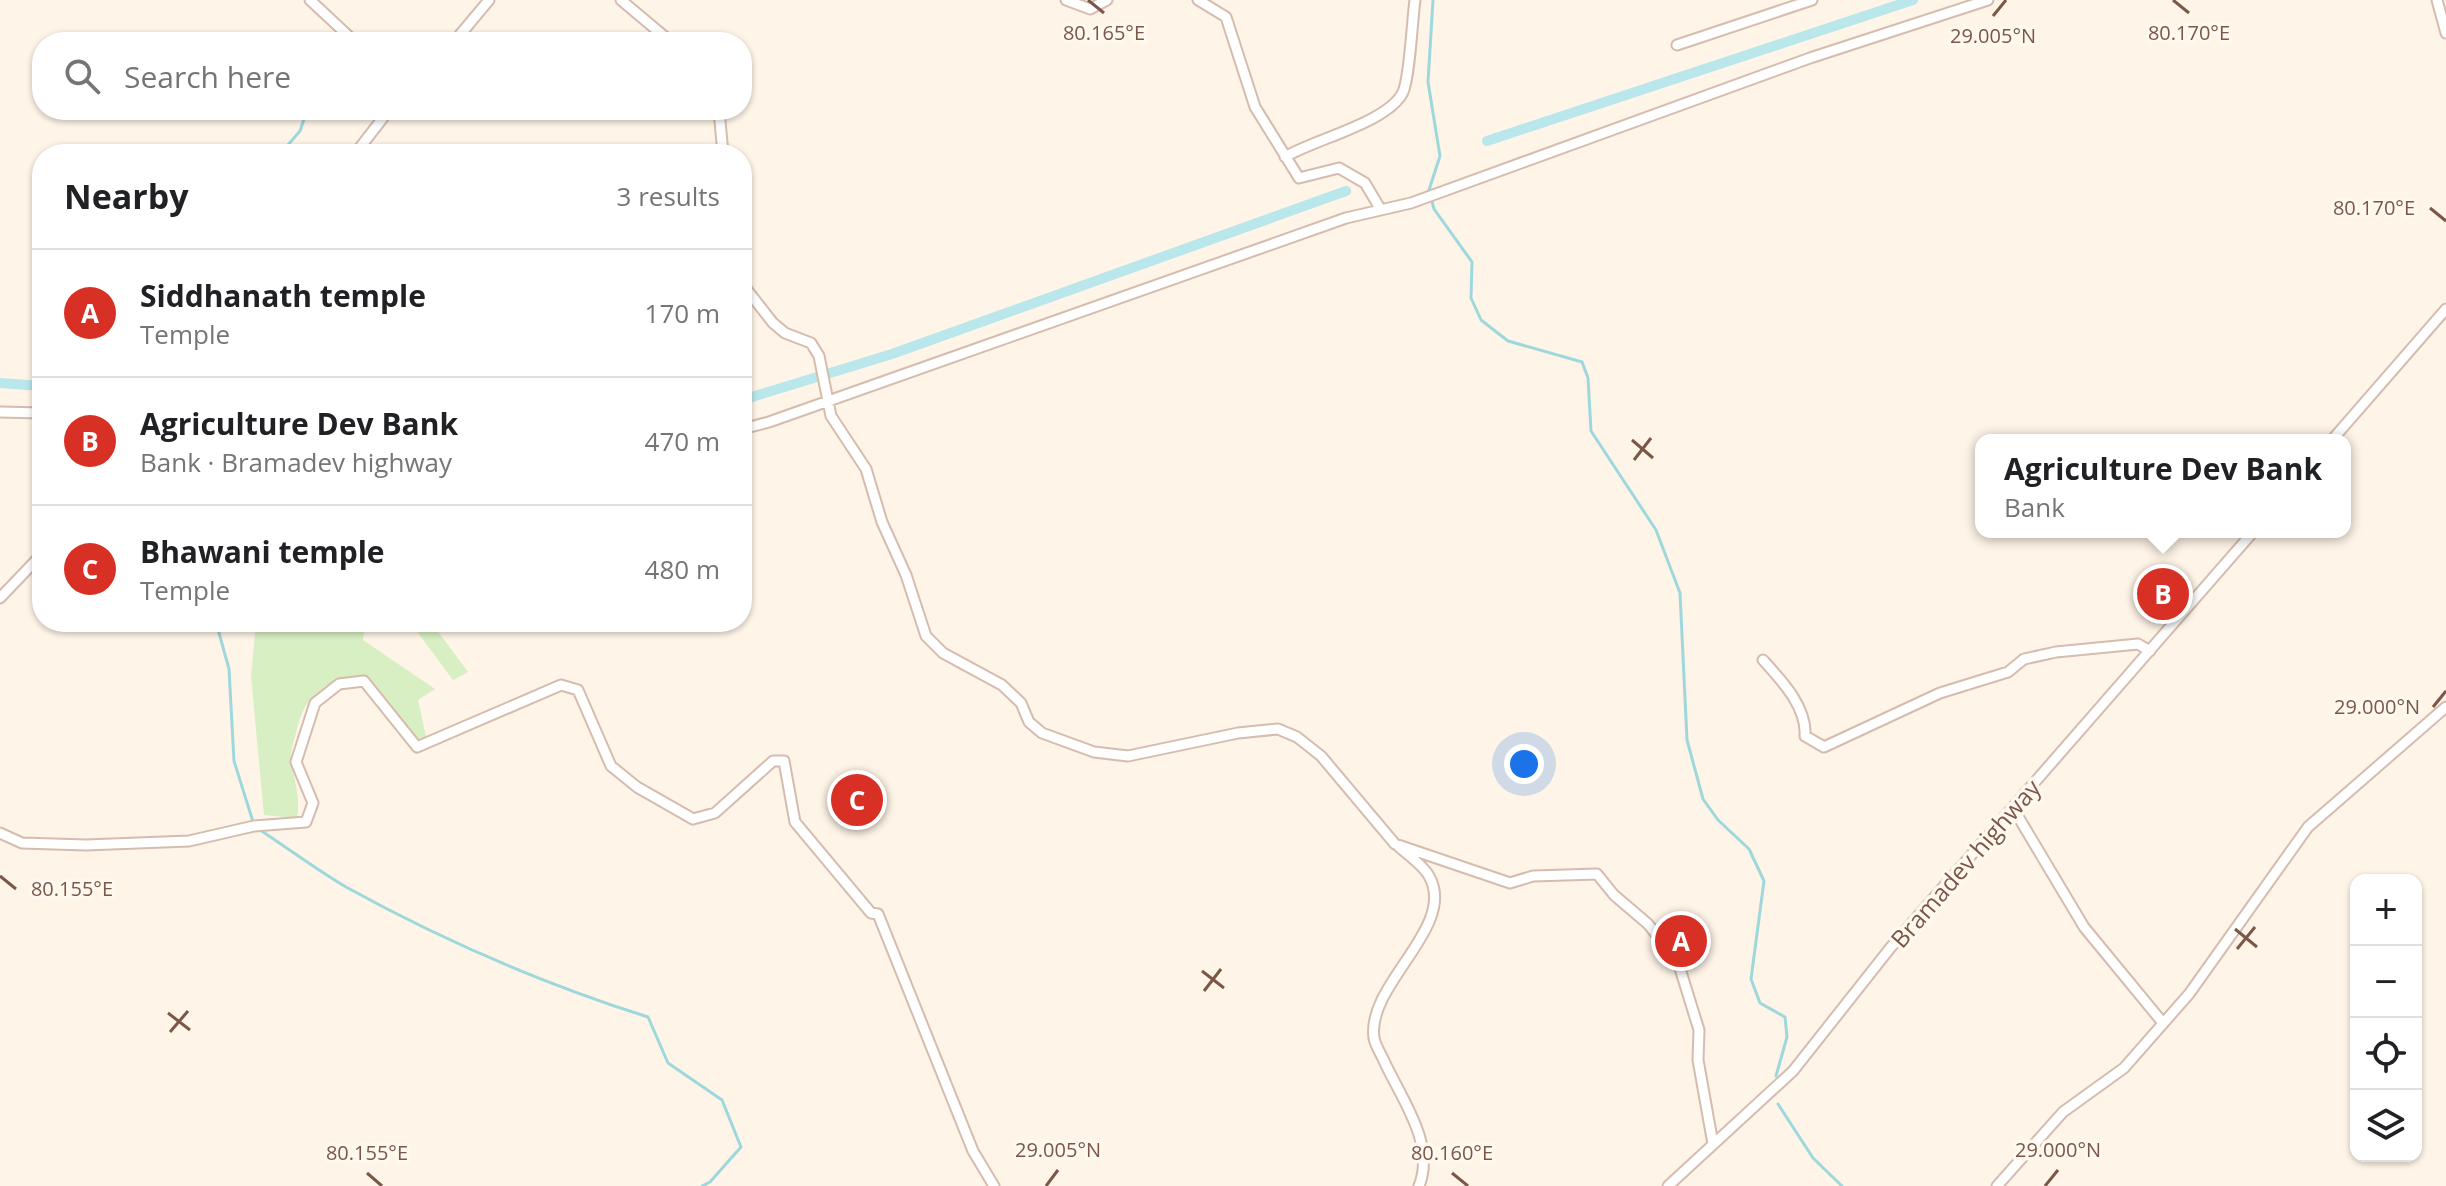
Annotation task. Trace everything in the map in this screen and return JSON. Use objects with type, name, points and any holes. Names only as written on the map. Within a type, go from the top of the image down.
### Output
[{"type":"street","points":[[310,0],[344,32]]},
{"type":"street","points":[[462,32],[489,0]]},
{"type":"street","points":[[621,0],[659,32]]},
{"type":"street","points":[[1066,0],[1090,9],[1107,0]]},
{"type":"street","points":[[1198,0],[1226,17],[1255,107],[1299,178],[1339,168],[1365,183],[1381,210]]},
{"type":"street","points":[[1285,157],[1308,143],[1386,112],[1403,92],[1415,0]]},
{"type":"street","points":[[1677,45],[1812,0]]},
{"type":"street","points":[[752,426],[1346,218],[1411,203],[1810,58],[1988,0]]},
{"type":"street","points":[[2437,0],[2446,33]]},
{"type":"street","points":[[363,144],[381,120]]},
{"type":"street","points":[[720,120],[722,144]]},
{"type":"street","points":[[752,296],[773,323],[785,333],[811,343],[819,356],[831,416],[866,469],[882,522],[906,575],[926,636],[943,653],[1002,685],[1021,703],[1029,722],[1042,733],[1094,752],[1128,756],[1238,733],[1278,729],[1297,737],[1321,756],[1395,844],[1428,874],[1434,888],[1423,938],[1393,977],[1377,1018],[1374,1038],[1407,1104],[1422,1147],[1426,1170],[1419,1186]]},
{"type":"street","points":[[2337,434],[2446,309]]},
{"type":"street","points":[[0,412],[32,413]]},
{"type":"street","name":"Bramadev highway","points":[[1668,1186],[1793,1071],[1891,947],[2248,538]]},
{"type":"street","points":[[0,598],[32,564]]},
{"type":"street","points":[[1763,660],[1781,679],[1806,719],[1805,736],[1824,747],[1940,693],[2008,672],[2024,659],[2056,652],[2138,644],[2150,651]]},
{"type":"street","points":[[0,833],[22,843],[86,845],[189,841],[254,826],[306,822],[313,803],[296,762],[315,703],[339,684],[364,681],[417,747],[561,685],[578,690],[611,766],[637,787],[693,819],[715,813],[773,761],[784,761],[795,822],[871,913],[878,914],[973,1151],[994,1186]]},
{"type":"street","points":[[1997,1186],[2063,1112],[2124,1068],[2189,994],[2308,827],[2446,707]]},
{"type":"street","points":[[2013,808],[2084,927],[2163,1023]]},
{"type":"street","points":[[1395,844],[1510,883],[1533,876],[1597,874],[1614,895],[1648,924],[1678,962],[1699,1030],[1698,1060],[1713,1144]]},
{"type":"green space","points":[[255,632],[365,632],[363,640],[435,689],[418,700],[427,741],[417,743],[366,678],[328,687],[311,698],[305,707],[293,745],[291,757],[297,818],[264,815],[251,676]]},
{"type":"green space","points":[[417,632],[438,632],[468,672],[453,680]]},
{"type":"waterway","points":[[1433,0],[1428,82],[1440,156],[1429,190],[1434,209],[1472,262],[1471,298],[1481,320],[1508,341],[1582,362],[1588,378],[1591,431],[1656,530],[1680,593],[1687,740],[1703,799],[1718,820],[1749,849],[1764,881],[1751,979],[1760,1003],[1785,1017],[1787,1037],[1776,1076]]},
{"type":"waterway","points":[[1487,141],[1913,0]]},
{"type":"waterway","points":[[289,144],[300,131],[304,120]]},
{"type":"waterway","points":[[752,397],[892,354],[1346,191]]},
{"type":"waterway","points":[[0,383],[32,385]]},
{"type":"waterway","points":[[219,632],[229,669],[234,761],[254,825]]},
{"type":"waterway","points":[[260,830],[346,887],[419,925],[494,960],[648,1017],[668,1063],[722,1100],[741,1147],[710,1182],[702,1186]]},
{"type":"waterway","points":[[1778,1104],[1813,1158],[1842,1186]]},
{"type":"place","name":"Agriculture Dev Bank","points":[[2163,594]]},
{"type":"place","name":"Bhawani temple","points":[[857,800]]},
{"type":"place","name":"Siddhanath temple","points":[[1681,941]]}]
